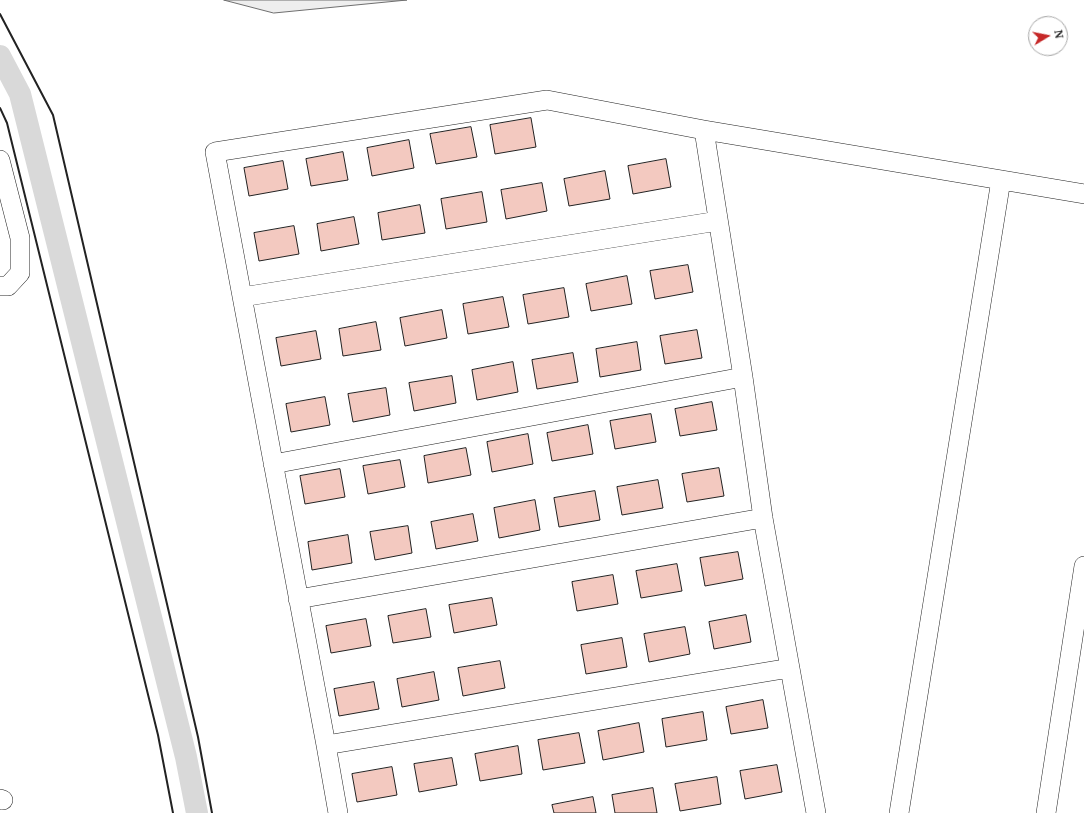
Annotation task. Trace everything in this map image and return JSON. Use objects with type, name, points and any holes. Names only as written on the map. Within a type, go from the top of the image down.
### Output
[{"type":"street","points":[[338,813],[215,152],[547,100],[704,130],[1084,194]]},
{"type":"street","points":[[704,130],[743,377],[763,518],[816,813]]},
{"type":"street","points":[[0,160],[20,238],[20,273],[8,286],[0,286]]},
{"type":"street","points":[[899,813],[1001,180]]},
{"type":"street","points":[[242,298],[718,221]]},
{"type":"street","points":[[274,464],[743,377]]},
{"type":"street","points":[[298,599],[763,518]]},
{"type":"street","points":[[1046,813],[1084,566]]},
{"type":"street","points":[[326,745],[790,668]]},
{"type":"shaded area","points":[[224,0],[407,0],[274,13]]},
{"type":"building","points":[[531,118],[536,147],[495,154],[490,125]]},
{"type":"building","points":[[471,127],[477,157],[436,164],[430,134]]},
{"type":"building","points":[[409,140],[414,168],[372,176],[367,148]]},
{"type":"building","points":[[343,152],[348,180],[311,186],[306,159]]},
{"type":"building","points":[[666,159],[671,187],[633,194],[628,166]]},
{"type":"building","points":[[283,161],[288,189],[249,196],[244,168]]},
{"type":"building","points":[[605,171],[610,199],[569,206],[564,179]]},
{"type":"building","points":[[542,183],[547,211],[506,219],[501,190]]},
{"type":"building","points":[[482,192],[487,222],[446,229],[441,199]]},
{"type":"building","points":[[420,205],[425,233],[382,240],[378,213]]},
{"type":"building","points":[[354,217],[359,244],[321,251],[317,224]]},
{"type":"building","points":[[294,226],[299,254],[259,261],[254,233]]},
{"type":"building","points":[[688,265],[693,292],[655,299],[650,271]]},
{"type":"building","points":[[627,276],[632,304],[591,311],[586,284]]},
{"type":"building","points":[[564,288],[569,317],[528,324],[523,295]]},
{"type":"building","points":[[503,297],[509,327],[468,334],[463,304]]},
{"type":"building","points":[[442,310],[447,338],[405,346],[400,318]]},
{"type":"building","points":[[376,322],[381,350],[343,356],[339,329]]},
{"type":"building","points":[[697,330],[702,358],[665,364],[660,336]]},
{"type":"building","points":[[316,331],[321,359],[281,366],[276,338]]},
{"type":"building","points":[[637,342],[641,370],[600,377],[596,349]]},
{"type":"building","points":[[573,353],[578,382],[537,389],[532,360]]},
{"type":"building","points":[[513,362],[518,392],[477,400],[472,370]]},
{"type":"building","points":[[452,376],[456,403],[414,411],[409,383]]},
{"type":"building","points":[[386,388],[390,415],[353,422],[348,394]]},
{"type":"building","points":[[325,397],[330,425],[291,432],[286,404]]},
{"type":"building","points":[[712,402],[717,430],[680,436],[675,409]]},
{"type":"building","points":[[651,414],[656,442],[615,449],[610,421]]},
{"type":"building","points":[[588,425],[593,454],[552,461],[547,433]]},
{"type":"building","points":[[528,434],[533,464],[492,472],[487,442]]},
{"type":"building","points":[[466,448],[471,475],[428,483],[424,456]]},
{"type":"building","points":[[400,460],[405,487],[368,494],[363,466]]},
{"type":"building","points":[[719,468],[724,496],[687,502],[682,474]]},
{"type":"building","points":[[340,469],[345,497],[305,504],[300,476]]},
{"type":"building","points":[[658,480],[663,508],[622,515],[617,487]]},
{"type":"building","points":[[595,491],[600,520],[559,527],[554,498]]},
{"type":"building","points":[[535,500],[540,530],[499,538],[494,508]]},
{"type":"building","points":[[473,514],[478,541],[436,549],[431,522]]},
{"type":"building","points":[[408,526],[412,553],[375,560],[370,532]]},
{"type":"building","points":[[348,535],[352,563],[312,570],[308,542]]},
{"type":"building","points":[[738,552],[743,579],[705,586],[700,558]]},
{"type":"building","points":[[677,564],[682,591],[641,598],[636,571]]},
{"type":"building","points":[[613,575],[618,604],[577,611],[572,582]]},
{"type":"building","points":[[492,598],[497,625],[454,633],[449,605]]},
{"type":"building","points":[[426,609],[431,637],[393,643],[388,616]]},
{"type":"building","points":[[746,615],[751,642],[714,649],[709,622]]},
{"type":"building","points":[[366,619],[371,646],[331,653],[326,626]]},
{"type":"building","points":[[685,627],[690,654],[649,662],[644,634]]},
{"type":"building","points":[[622,638],[627,667],[586,674],[581,645]]},
{"type":"building","points":[[500,661],[505,688],[463,696],[458,668]]},
{"type":"building","points":[[434,672],[439,700],[402,707],[397,679]]},
{"type":"building","points":[[374,682],[379,709],[339,716],[334,689]]},
{"type":"building","points":[[763,700],[768,728],[731,734],[726,707]]},
{"type":"building","points":[[703,712],[707,740],[666,747],[662,719]]},
{"type":"building","points":[[639,723],[644,752],[603,760],[598,731]]},
{"type":"building","points":[[579,733],[585,763],[543,770],[538,740]]},
{"type":"building","points":[[518,746],[522,774],[480,781],[475,754]]},
{"type":"building","points":[[452,758],[457,785],[419,792],[414,764]]},
{"type":"building","points":[[777,765],[782,792],[745,799],[740,771]]},
{"type":"building","points":[[392,767],[397,795],[357,802],[352,774]]},
{"type":"building","points":[[717,777],[721,804],[680,811],[675,784]]},
{"type":"building","points":[[653,788],[657,813],[615,813],[612,795]]},
{"type":"building","points":[[593,797],[596,813],[554,813],[552,805]]},
{"type":"waterway","points":[[0,56],[20,94],[186,757],[197,813]]},
{"type":"wall","points":[[0,14],[53,115],[198,737],[212,813]]},
{"type":"wall","points":[[0,108],[7,123],[158,735],[173,813]]}]
